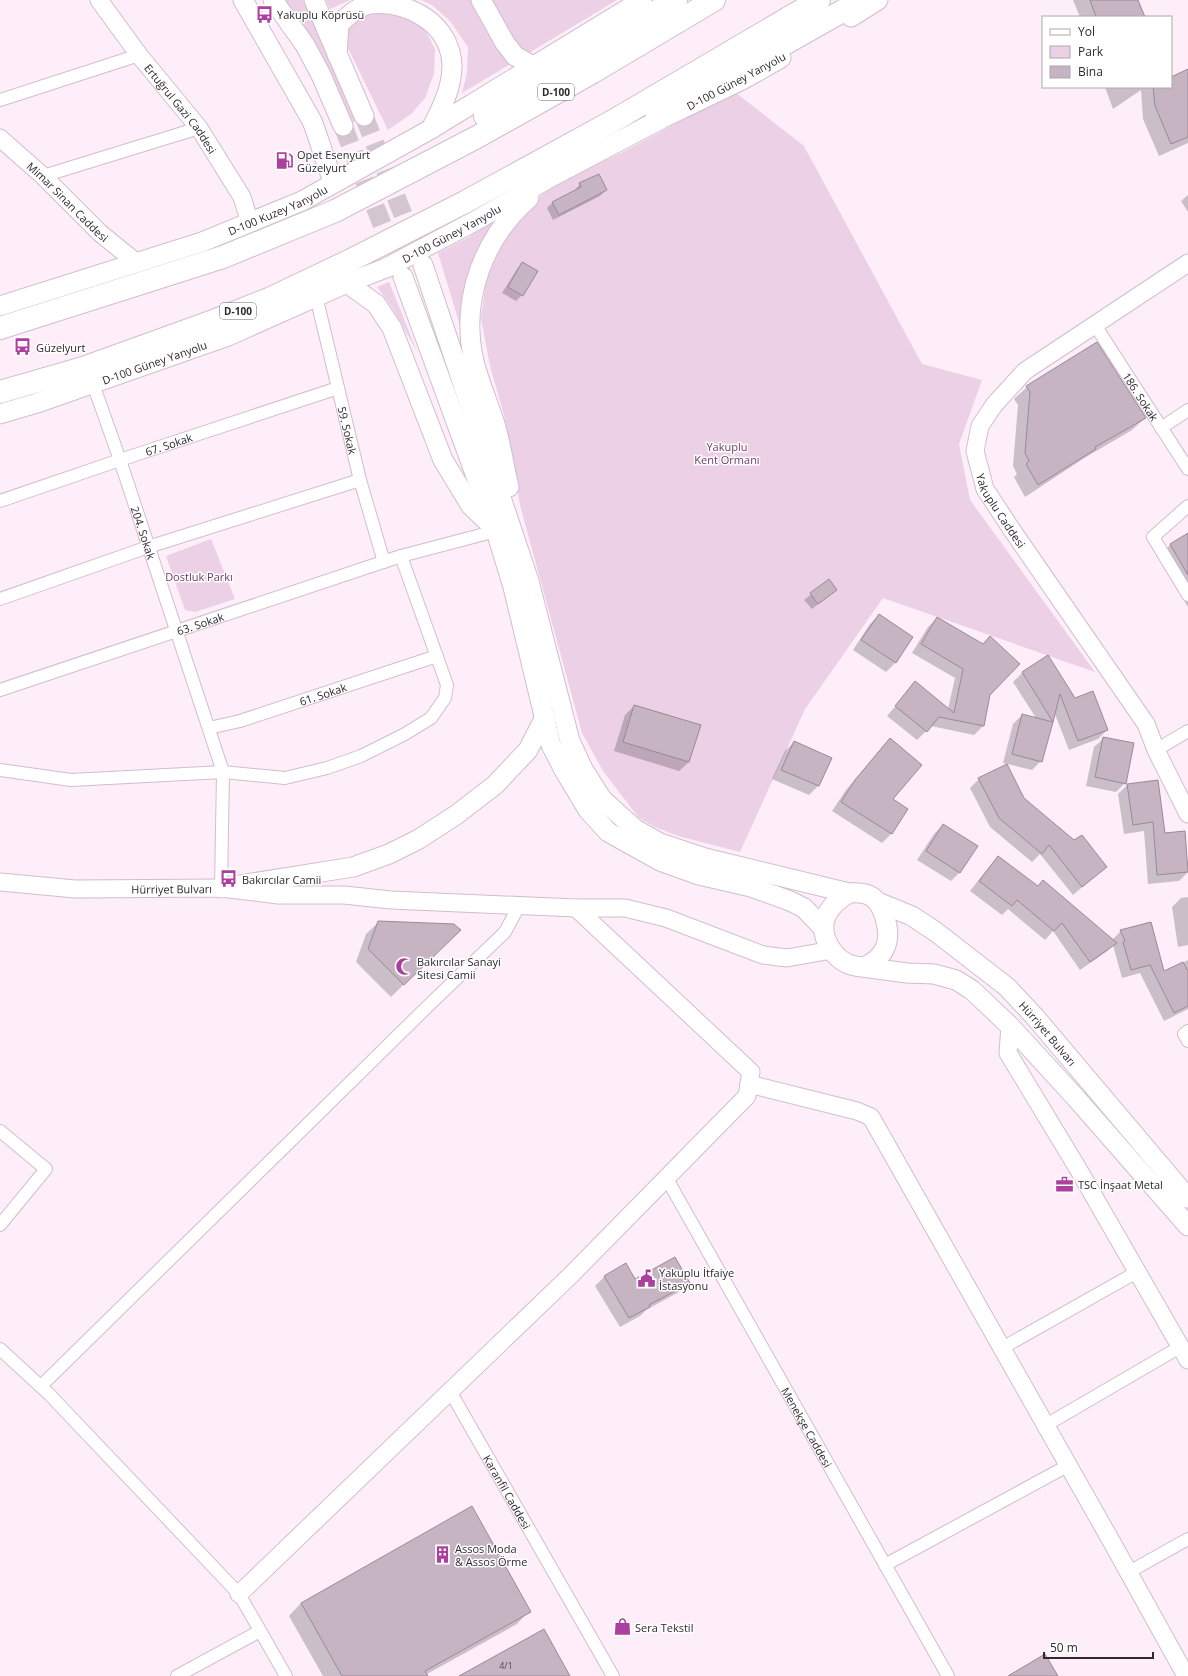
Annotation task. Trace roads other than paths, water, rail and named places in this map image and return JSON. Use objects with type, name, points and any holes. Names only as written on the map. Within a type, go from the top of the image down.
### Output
[{"type":"highway","points":[[396,180],[429,154],[476,122],[575,59],[676,0]]},
{"type":"highway","name":"D-100","points":[[0,328],[223,257],[335,211],[477,137],[593,72],[714,0]]},
{"type":"highway","name":"D-100","points":[[0,392],[83,368],[269,299],[404,234],[554,154],[819,0]]},
{"type":"highway","points":[[554,154],[588,144],[671,104],[763,56],[862,0]]},
{"type":"main road","points":[[243,0],[312,121],[334,183]]},
{"type":"main road","points":[[273,0],[305,45],[321,75],[343,126]]},
{"type":"main road","points":[[314,0],[364,116]]},
{"type":"main road","points":[[481,0],[505,43],[515,56],[533,66]]},
{"type":"main road","name":"D-100 Kuzey Yanyolu","points":[[0,306],[202,242],[302,201],[431,129],[642,0]]},
{"type":"main road","name":"D-100 Güney Yanyolu","points":[[0,414],[93,384],[228,336],[316,296],[386,268],[422,250],[551,178],[665,117],[742,80],[826,32],[878,0]]},
{"type":"main road","points":[[337,55],[339,24],[351,12],[369,4],[391,1],[412,7],[429,17],[441,32],[449,47],[452,66],[446,96],[431,129]]},
{"type":"main road","points":[[516,540],[510,493],[501,450],[474,358],[471,316],[474,289],[480,266],[491,243],[505,222],[525,201],[551,178]]},
{"type":"main road","points":[[423,265],[529,581],[570,741],[582,769],[602,799],[635,829],[660,843],[705,858],[849,893],[859,892],[874,897],[880,903],[888,928],[889,939],[879,958],[865,967],[849,965],[842,962],[836,957],[826,942],[824,922],[833,904],[849,893]]},
{"type":"main road","points":[[403,277],[496,530],[513,587],[544,719],[552,745],[564,770],[588,810],[608,832],[660,861],[699,874],[751,887],[790,901],[804,908],[824,929]]},
{"type":"main road","points":[[347,283],[376,304],[392,328],[443,460],[471,506],[496,530]]},
{"type":"main road","points":[[221,888],[354,867],[389,854],[419,839],[495,785],[528,750],[544,719]]},
{"type":"main road","name":"Hürriyet Bulvarı","points":[[880,903],[912,916],[936,932],[1007,987],[1035,1017],[1188,1198]]},
{"type":"main road","name":"Hürriyet Bulvarı","points":[[865,967],[907,973],[934,974],[956,980],[972,990],[1010,1026],[1076,1098],[1188,1226]]},
{"type":"street","name":"Ertuğrul Gazi Caddesi","points":[[99,0],[139,55],[199,128],[242,197],[250,223]]},
{"type":"street","points":[[0,100],[139,55]]},
{"type":"street","points":[[43,176],[199,128]]},
{"type":"street","name":"Mimar Sinan Caddesi","points":[[0,138],[43,176],[100,233],[137,263]]},
{"type":"street","name":"Yakuplu Caddesi","points":[[1188,263],[1025,371],[994,405],[980,426],[975,451],[985,489],[1146,724],[1156,750],[1188,814]]},
{"type":"street","name":"59. Sokak","points":[[316,296],[360,480],[384,562]]},
{"type":"street","name":"186. Sokak","points":[[1095,325],[1188,469]]},
{"type":"street","name":"204. Sokak","points":[[93,384],[120,460],[223,772],[221,888]]},
{"type":"street","name":"67. Sokak","points":[[0,501],[338,388]]},
{"type":"street","points":[[1161,428],[1188,410]]},
{"type":"street","points":[[0,599],[148,547],[360,480]]},
{"type":"street","points":[[1188,506],[1153,537],[1188,595]]},
{"type":"street","name":"63. Sokak","points":[[0,690],[401,556],[496,530]]},
{"type":"street","points":[[0,770],[71,780],[223,772],[285,778],[326,768],[361,756],[405,734],[431,718],[445,698],[447,685],[401,556]]},
{"type":"street","name":"61. Sokak","points":[[208,728],[240,721],[437,656]]},
{"type":"street","points":[[1156,750],[1188,731]]},
{"type":"street","name":"Hürriyet Bulvarı","points":[[0,882],[75,889],[221,888],[278,895],[344,895],[391,900],[520,904],[576,908],[625,908],[666,918],[763,955],[787,958],[832,950]]},
{"type":"street","points":[[41,1386],[505,932],[520,904]]},
{"type":"street","points":[[239,1594],[570,1275],[667,1179],[747,1096],[751,1072],[576,908]]},
{"type":"street","points":[[1010,1026],[1008,1053],[1077,1167],[1184,1354],[1046,1425]]},
{"type":"street","points":[[1188,1031],[1184,1034],[1188,1041]]},
{"type":"street","points":[[749,1084],[857,1111],[871,1117],[1129,1572],[1184,1666]]},
{"type":"street","points":[[0,1131],[46,1169],[0,1225]]},
{"type":"street","name":"Menekşe Caddesi","points":[[667,1179],[948,1676]]},
{"type":"street","points":[[1002,1348],[1137,1272]]},
{"type":"street","points":[[0,1349],[41,1386],[239,1594],[286,1676]]},
{"type":"street","name":"Karanfil Caddesi","points":[[450,1391],[613,1676]]},
{"type":"street","points":[[885,1565],[1068,1465]]},
{"type":"street","points":[[1129,1572],[1188,1539]]},
{"type":"street","points":[[177,1676],[260,1631]]},
{"type":"tunnel","points":[[364,116],[423,265]]},
{"type":"tunnel","points":[[343,126],[403,277]]},
{"type":"place","name":"Yakuplu Köprüsü","points":[[264,14]]},
{"type":"place","name":"Opet Esenyurt Güzelyurt","points":[[284,160]]},
{"type":"place","name":"Güzelyurt","points":[[23,347]]},
{"type":"place","name":"Bakırcılar Camii","points":[[229,879]]},
{"type":"place","name":"Bakırcılar Sanayi Sitesi Camii","points":[[404,967]]},
{"type":"place","name":"TSC İnşaat Metal","points":[[1065,1184]]},
{"type":"place","name":"Yakuplu İtfaiye İstasyonu","points":[[646,1278]]},
{"type":"place","name":"Assos Moda & Assos Örme","points":[[442,1554]]},
{"type":"place","name":"Sera Tekstil","points":[[622,1627]]},
{"type":"park label","name":"Yakuplu Kent Ormanı","points":[[727,452]]},
{"type":"park label","name":"Dostluk Parkı","points":[[199,576]]}]
